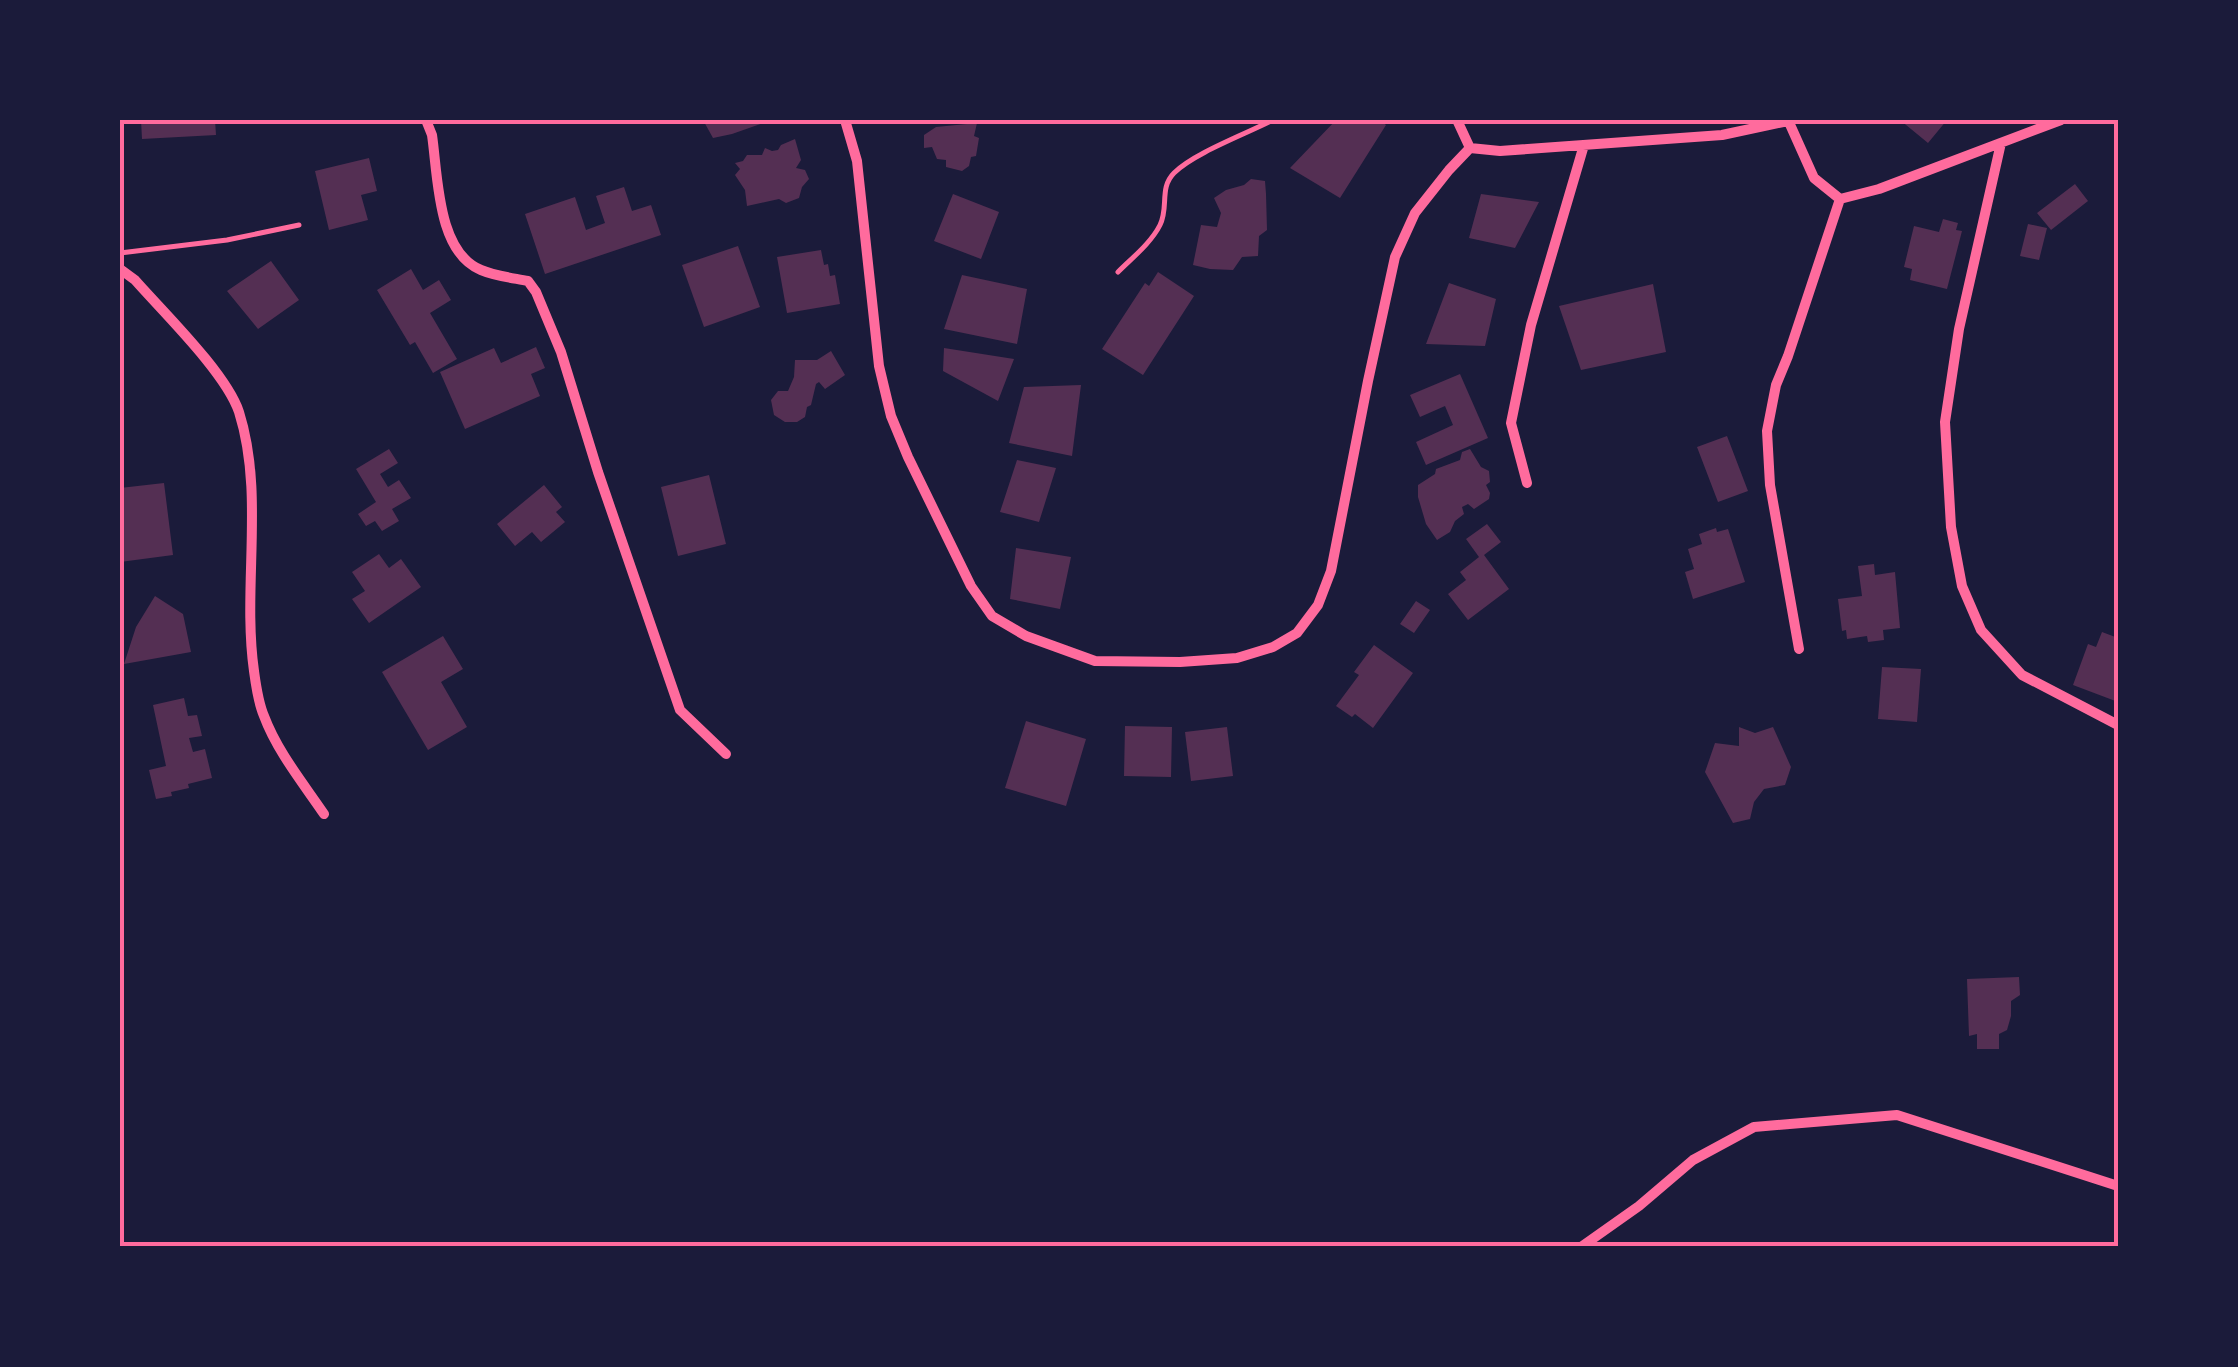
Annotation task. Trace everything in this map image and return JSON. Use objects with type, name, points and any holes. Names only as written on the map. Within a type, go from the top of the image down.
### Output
[{"type":"street","points":[[426,120],[432,134],[446,228],[459,255],[480,270],[528,281],[536,292],[561,352],[680,710],[726,754]]},
{"type":"street","points":[[845,120],[857,161],[878,366],[891,416],[908,457],[970,586],[992,616],[1026,636],[1094,662],[1237,658],[1273,647],[1297,633],[1318,604],[1331,571],[1395,257],[1415,212],[1470,148]]},
{"type":"street","points":[[1457,120],[1470,148]]},
{"type":"street","points":[[1840,199],[2060,120]]},
{"type":"street","points":[[1470,148],[1500,151],[1722,134],[1788,121],[1814,178],[1840,199]]},
{"type":"street","points":[[2000,143],[1959,329],[1945,422],[1951,527],[1962,586],[1982,630],[2022,675],[2118,725]]},
{"type":"street","points":[[1528,483],[1512,423],[1531,325],[1584,145]]},
{"type":"street","points":[[1799,649],[1770,485],[1768,431],[1776,385],[1840,199]]},
{"type":"street","points":[[120,269],[222,380],[238,412],[250,467],[250,644],[256,688],[262,714],[275,740],[324,814]]},
{"type":"street","points":[[1581,1247],[1694,1160],[1754,1127],[1897,1116],[2118,1186]]},
{"type":"lane","points":[[1118,272],[1160,225],[1165,186],[1173,174],[1186,163],[1272,120]]},
{"type":"lane","points":[[120,252],[227,240],[299,226]]},
{"type":"building","points":[[141,120],[215,120],[216,135],[142,139]]},
{"type":"building","points":[[703,120],[772,120],[713,138]]},
{"type":"building","points":[[1336,120],[1380,120],[1386,125],[1340,198],[1290,168]]},
{"type":"building","points":[[1900,120],[1947,120],[1928,143]]},
{"type":"building","points":[[977,123],[976,156],[962,171],[946,167],[946,160],[937,159],[932,147],[924,148],[924,135],[936,127]]},
{"type":"building","points":[[795,139],[801,160],[796,168],[805,170],[809,179],[799,198],[747,206],[745,190],[735,175],[740,169],[735,163],[747,155],[762,155],[765,148],[778,150]]},
{"type":"building","points":[[369,158],[377,191],[361,195],[368,220],[329,230],[315,171]]},
{"type":"building","points":[[1251,179],[1265,181],[1267,230],[1259,236],[1258,256],[1242,257],[1233,270],[1193,265],[1201,225],[1217,227],[1221,213],[1214,198]]},
{"type":"building","points":[[2075,184],[2088,201],[2051,230],[2037,213]]},
{"type":"building","points":[[624,187],[632,211],[651,205],[661,235],[545,274],[525,214],[575,197],[586,230],[605,223],[596,196]]},
{"type":"building","points":[[953,194],[999,212],[981,259],[934,241]]},
{"type":"building","points":[[1481,194],[1539,202],[1515,248],[1469,238]]},
{"type":"building","points":[[1943,219],[1958,223],[1956,230],[1962,231],[1947,289],[1910,280],[1912,269],[1904,267],[1914,226],[1939,232]]},
{"type":"building","points":[[2028,224],[2047,228],[2039,260],[2020,256]]},
{"type":"building","points":[[738,246],[760,307],[704,327],[682,265]]},
{"type":"building","points":[[821,250],[830,276],[835,275],[840,304],[787,313],[777,257]]},
{"type":"building","points":[[271,261],[299,300],[258,329],[227,291]]},
{"type":"building","points":[[411,269],[423,290],[439,280],[451,300],[430,313],[457,359],[433,373],[415,342],[410,345],[377,290]]},
{"type":"building","points":[[1158,272],[1194,296],[1143,375],[1102,349],[1145,283],[1149,286]]},
{"type":"building","points":[[962,275],[1027,289],[1017,344],[944,329]]},
{"type":"building","points":[[1449,283],[1496,299],[1485,346],[1426,344]]},
{"type":"building","points":[[1653,284],[1666,352],[1581,370],[1559,306]]},
{"type":"building","points":[[536,347],[545,368],[531,374],[540,396],[465,429],[440,372],[494,348],[501,363]]},
{"type":"building","points":[[944,348],[1014,359],[998,401],[943,371]]},
{"type":"building","points":[[831,351],[845,375],[825,389],[819,382],[816,384],[805,417],[797,422],[785,422],[774,415],[771,400],[778,391],[788,391],[795,360],[817,360]]},
{"type":"building","points":[[1460,374],[1488,438],[1426,465],[1416,442],[1453,425],[1445,406],[1420,417],[1410,395]]},
{"type":"building","points":[[1081,385],[1072,456],[1009,443],[1024,387]]},
{"type":"building","points":[[1727,436],[1748,491],[1718,502],[1697,447]]},
{"type":"building","points":[[389,449],[398,463],[380,474],[388,487],[399,480],[411,498],[392,509],[399,521],[382,531],[375,521],[366,526],[358,514],[376,502],[356,469]]},
{"type":"building","points":[[1470,449],[1481,467],[1489,471],[1489,499],[1474,509],[1468,504],[1462,507],[1464,514],[1450,532],[1437,540],[1426,524],[1418,485],[1435,474],[1436,469],[1460,460],[1462,452]]},
{"type":"building","points":[[1017,460],[1056,468],[1039,522],[1000,512]]},
{"type":"building","points":[[709,475],[726,544],[678,556],[661,487]]},
{"type":"building","points":[[164,483],[173,555],[120,562],[120,488]]},
{"type":"building","points":[[544,485],[562,507],[556,512],[565,522],[541,542],[532,532],[515,546],[497,524]]},
{"type":"building","points":[[1487,524],[1501,542],[1484,555],[1509,589],[1468,620],[1448,594],[1466,580],[1460,572],[1479,557],[1466,539]]},
{"type":"building","points":[[1716,528],[1717,532],[1728,529],[1745,582],[1693,599],[1685,572],[1694,569],[1688,549],[1702,544],[1699,534]]},
{"type":"building","points":[[1016,548],[1071,557],[1060,609],[1010,599]]},
{"type":"building","points":[[379,554],[389,568],[401,559],[421,587],[369,623],[352,599],[365,591],[352,572]]},
{"type":"building","points":[[1874,564],[1875,575],[1895,572],[1900,628],[1883,630],[1884,640],[1868,642],[1867,636],[1847,639],[1846,630],[1842,631],[1838,599],[1862,596],[1858,566]]},
{"type":"building","points":[[155,596],[183,614],[191,652],[124,664],[136,627]]},
{"type":"building","points":[[1416,601],[1430,610],[1414,633],[1400,624]]},
{"type":"building","points":[[2102,632],[2118,638],[2118,702],[2073,685],[2088,644],[2096,647]]},
{"type":"building","points":[[443,636],[463,669],[441,682],[467,727],[428,750],[382,672]]},
{"type":"building","points":[[1374,645],[1413,673],[1373,728],[1336,706],[1359,675],[1354,672]]},
{"type":"building","points":[[1882,667],[1921,669],[1917,722],[1878,719]]},
{"type":"building","points":[[184,698],[188,716],[197,715],[202,736],[189,738],[193,752],[205,749],[212,778],[156,799],[149,770],[166,766],[153,705]]},
{"type":"building","points":[[1026,721],[1086,739],[1066,806],[1005,788]]},
{"type":"building","points":[[1125,726],[1172,727],[1171,777],[1124,776]]},
{"type":"building","points":[[1227,727],[1233,776],[1191,781],[1185,732]]},
{"type":"building","points":[[1739,727],[1755,733],[1773,727],[1791,767],[1785,785],[1764,789],[1754,802],[1750,819],[1733,823],[1705,772],[1715,743],[1739,746]]},
{"type":"building","points":[[2019,977],[2020,995],[2011,1001],[2007,1030],[1999,1034],[1999,1049],[1977,1049],[1977,1034],[1969,1036],[1967,979]]}]
